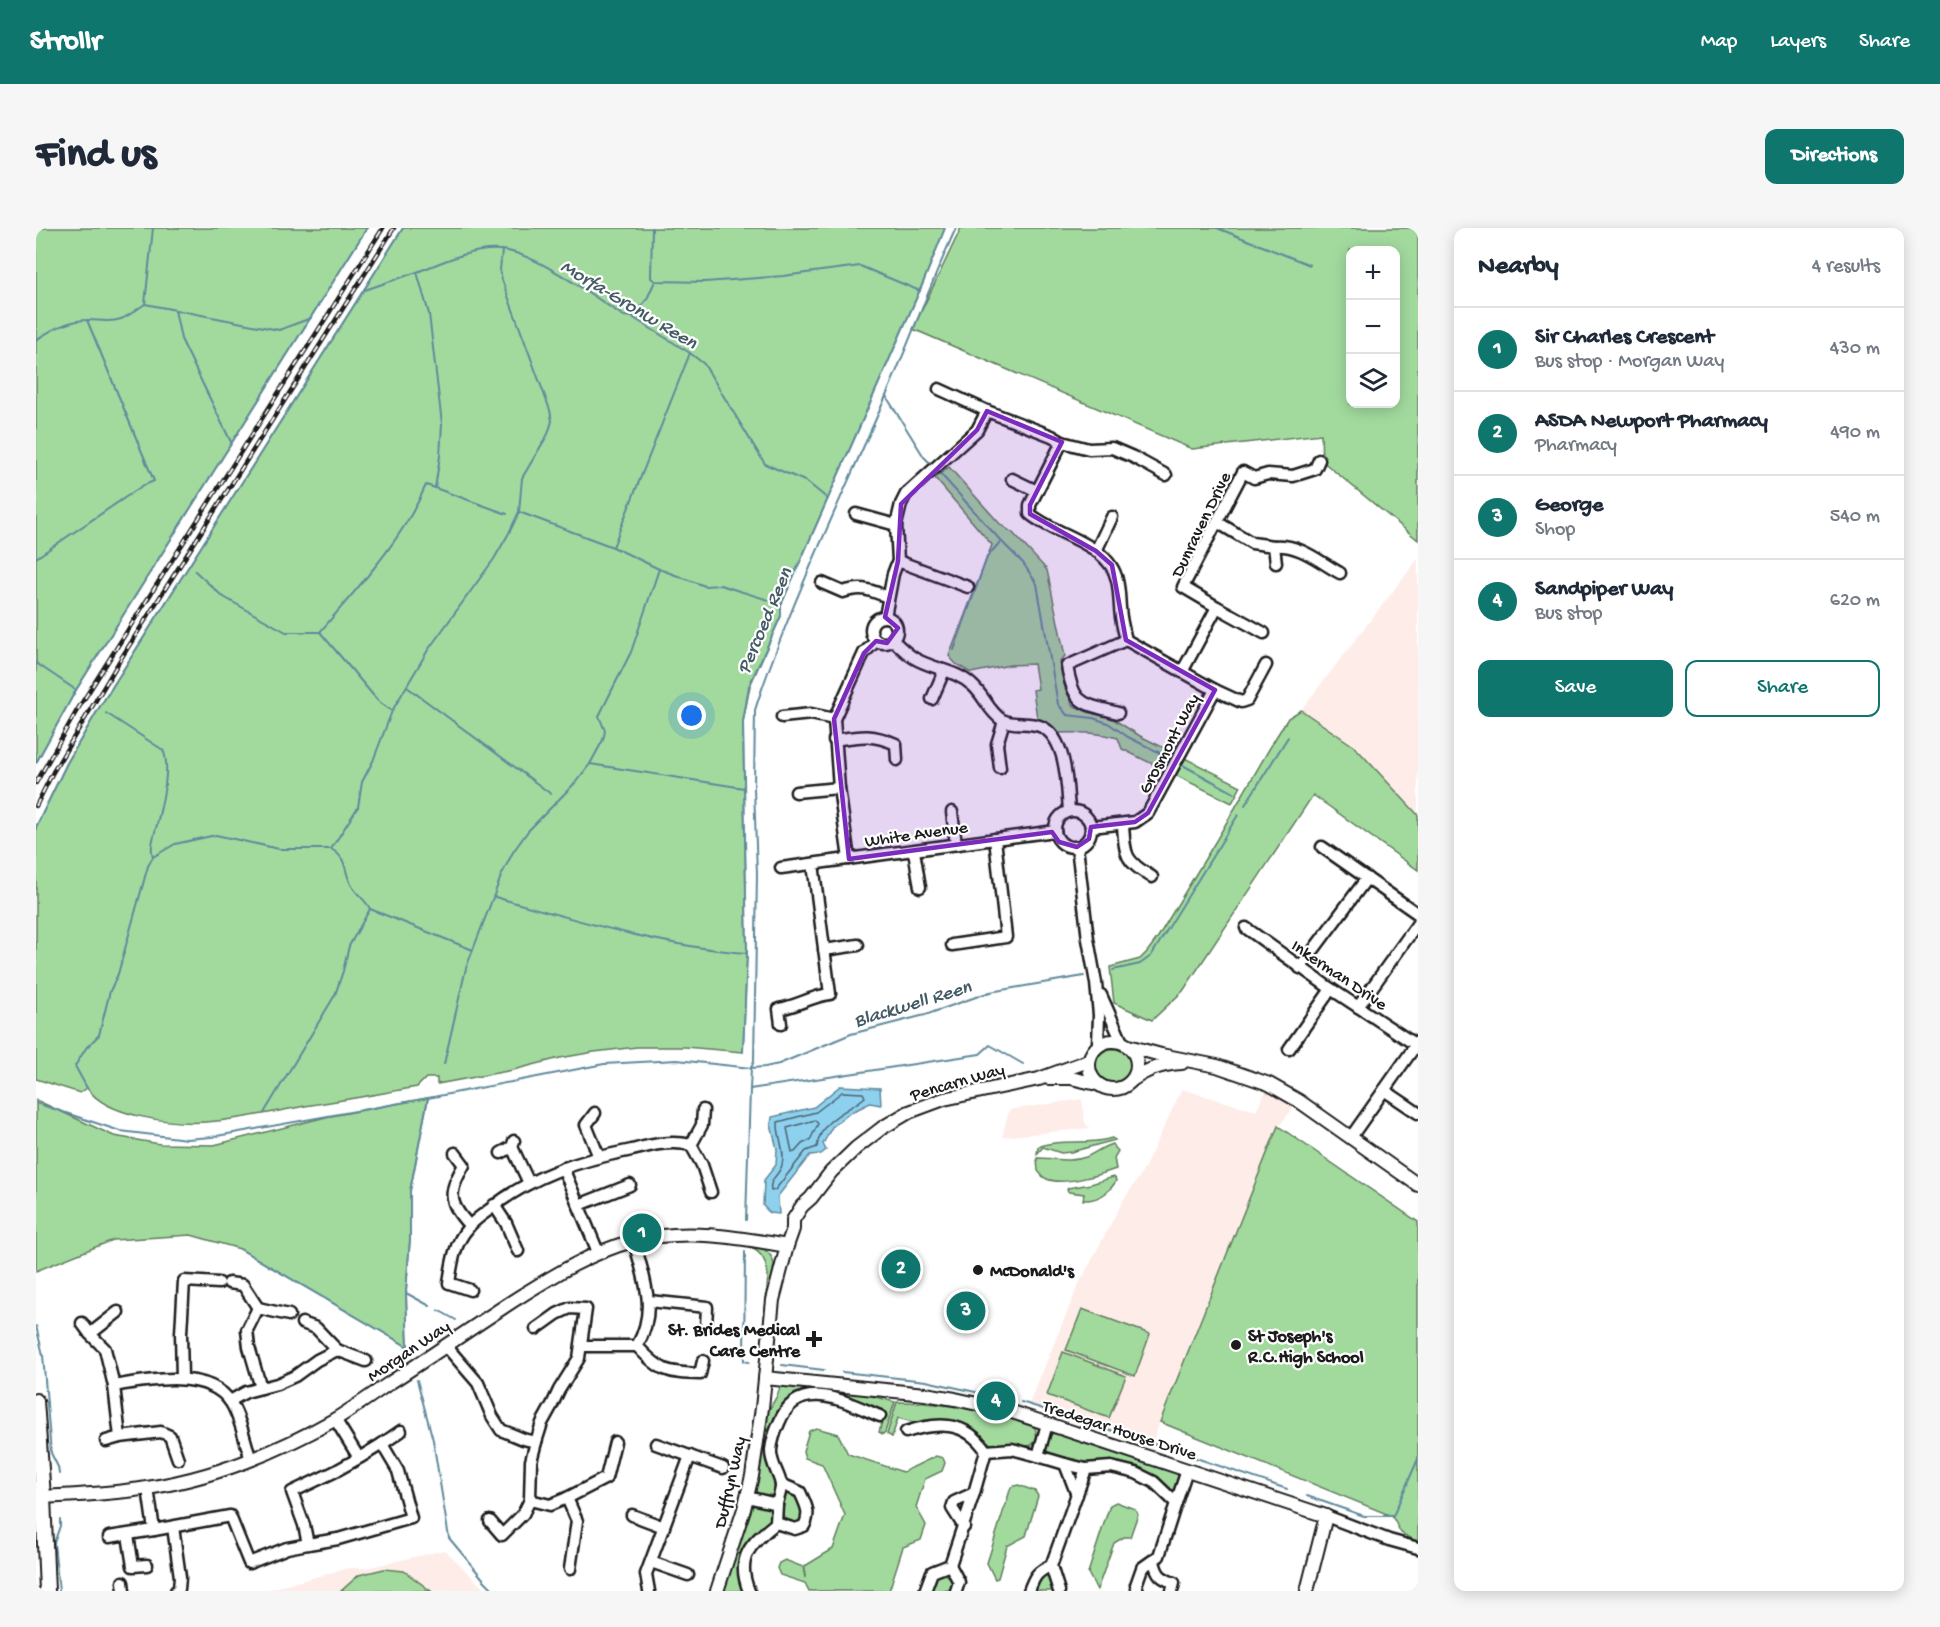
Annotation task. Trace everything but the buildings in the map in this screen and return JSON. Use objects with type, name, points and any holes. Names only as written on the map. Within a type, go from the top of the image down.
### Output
[{"type":"main road","points":[[36,1401],[47,1591]]},
{"type":"street","points":[[939,389],[1062,442],[1089,449],[1112,448],[1166,474]]},
{"type":"street","points":[[885,617],[892,574],[898,561],[896,525],[901,504],[906,494],[977,430],[987,411]]},
{"type":"street","points":[[1062,442],[1030,505],[1030,514],[1039,521],[1096,550],[1112,565],[1117,579],[1126,640],[1067,666],[1070,685],[1075,696],[1084,704],[1118,714]]},
{"type":"street","name":"Dunraven Drive","points":[[1217,607],[1184,587],[1244,472],[1254,478],[1268,474],[1293,476],[1315,469],[1319,460]]},
{"type":"street","points":[[1012,479],[1037,491]]},
{"type":"street","points":[[856,514],[896,525]]},
{"type":"street","points":[[1096,550],[1112,517]]},
{"type":"street","points":[[1217,522],[1252,543],[1287,545],[1302,550],[1340,573]]},
{"type":"street","points":[[1274,546],[1276,563]]},
{"type":"street","points":[[898,561],[968,587]]},
{"type":"street","points":[[822,583],[843,592],[857,588],[888,597]]},
{"type":"street","points":[[1182,672],[1217,607],[1264,633]]},
{"type":"street","points":[[885,617],[892,619],[897,626],[896,636],[886,643],[876,641],[871,628],[877,619],[885,617]]},
{"type":"street","points":[[893,640],[914,658],[972,684],[995,714],[1004,721],[1043,727],[1051,734],[1057,742],[1064,764],[1069,811]]},
{"type":"street","name":"Grosmont Way","points":[[1091,827],[1136,822],[1148,813],[1215,690],[1126,640]]},
{"type":"street","points":[[849,859],[839,788],[834,719],[864,653],[876,641]]},
{"type":"street","points":[[1215,690],[1241,702],[1247,700],[1266,665]]},
{"type":"street","points":[[932,699],[944,670]]},
{"type":"street","points":[[782,717],[811,714],[834,719]]},
{"type":"street","points":[[1000,768],[997,744],[1004,721]]},
{"type":"street","points":[[834,740],[861,736],[884,739],[896,744],[897,760]]},
{"type":"street","points":[[796,792],[839,788]]},
{"type":"street","points":[[1069,811],[1085,815],[1091,827],[1089,839],[1085,844],[1077,847],[1068,847],[1059,842],[1055,831],[1055,823],[1059,817],[1069,811]]},
{"type":"street","points":[[952,812],[956,844]]},
{"type":"street","points":[[1123,825],[1127,858],[1135,867],[1152,877]]},
{"type":"street","name":"White Avenue","points":[[781,868],[1055,831]]},
{"type":"street","points":[[952,945],[1005,937],[995,839]]},
{"type":"street","points":[[1077,847],[1088,939],[1096,983],[1099,1015],[1098,1045]]},
{"type":"street","points":[[1322,847],[1418,914]]},
{"type":"street","points":[[914,851],[920,887]]},
{"type":"street","points":[[781,1024],[779,1009],[792,1007],[816,996],[830,994],[813,864]]},
{"type":"street","points":[[1300,968],[1367,878]]},
{"type":"street","points":[[1358,1007],[1418,922]]},
{"type":"street","name":"Inkerman Drive","points":[[1246,928],[1300,968],[1417,1044]]},
{"type":"street","points":[[824,950],[858,945]]},
{"type":"street","points":[[1096,983],[1125,1044],[1137,1059],[1136,1074],[1132,1080]]},
{"type":"street","points":[[1289,1050],[1331,989]]},
{"type":"street","points":[[1195,1062],[1160,1065],[1146,1070],[1127,1085],[1108,1089],[1097,1084],[1090,1074],[1089,1061],[1090,1055],[1098,1045],[1106,1041],[1225,1069],[1269,1084],[1287,1093],[1418,1185]]},
{"type":"street","points":[[1351,1137],[1417,1044]]},
{"type":"street","name":"Pencarn Way","points":[[765,1378],[773,1300],[787,1246],[793,1229],[801,1223],[811,1198],[831,1172],[856,1148],[882,1128],[909,1112],[945,1099],[1038,1078],[1089,1061]]},
{"type":"street","name":"Pencarn Way","points":[[1038,1078],[1071,1078],[1097,1084]]},
{"type":"street","points":[[1384,1090],[1418,1113]]},
{"type":"street","points":[[690,1145],[702,1125],[703,1110]]},
{"type":"street","points":[[595,1113],[586,1125],[599,1156]]},
{"type":"street","points":[[470,1290],[449,1283],[452,1258],[459,1240],[469,1226],[494,1205],[529,1183],[564,1168],[599,1156],[664,1143],[681,1143],[690,1145],[702,1165],[711,1192]]},
{"type":"street","points":[[501,1153],[513,1144],[529,1183]]},
{"type":"street","points":[[455,1153],[464,1165],[453,1185],[452,1202],[459,1215],[469,1226]]},
{"type":"street","points":[[564,1168],[598,1252]]},
{"type":"street","points":[[579,1205],[630,1185]]},
{"type":"street","points":[[494,1205],[506,1223],[518,1251]]},
{"type":"street","name":"Morgan Way","points":[[43,1497],[79,1496],[148,1488],[182,1481],[251,1460],[335,1419],[538,1286],[598,1252],[634,1241],[666,1236],[709,1235],[745,1238],[787,1246]]},
{"type":"street","points":[[634,1241],[649,1301],[645,1332],[637,1346]]},
{"type":"street","points":[[182,1379],[181,1333],[184,1281],[243,1286],[258,1308],[289,1315]]},
{"type":"street","points":[[649,1301],[707,1307],[706,1328]]},
{"type":"street","points":[[490,1521],[502,1535],[522,1514],[530,1500],[531,1461],[536,1442],[542,1423],[558,1390],[579,1358],[588,1305],[570,1308],[557,1314],[536,1329]]},
{"type":"street","points":[[258,1308],[247,1330],[249,1347],[261,1388]]},
{"type":"street","points":[[90,1334],[118,1312]]},
{"type":"street","points":[[82,1323],[105,1349],[114,1386],[120,1437]]},
{"type":"street","points":[[302,1323],[316,1328],[337,1350],[366,1361]]},
{"type":"street","points":[[446,1346],[478,1383],[492,1416],[501,1430],[536,1442]]},
{"type":"street","points":[[582,1346],[637,1346],[656,1366],[671,1372],[700,1374],[703,1361]]},
{"type":"street","points":[[230,1401],[246,1392],[277,1384],[295,1376],[337,1350]]},
{"type":"street","name":"Tredegar House Drive","points":[[765,1378],[955,1399],[1009,1411],[1418,1548]]},
{"type":"street","name":"Duffryn Way","points":[[717,1591],[747,1497],[757,1448],[765,1378]]},
{"type":"street","points":[[114,1386],[150,1379],[182,1379],[209,1385],[230,1401],[251,1460]]},
{"type":"street","points":[[749,1591],[744,1571],[747,1551],[776,1523],[781,1484],[772,1460],[772,1444],[780,1420],[788,1407],[795,1401],[808,1396],[822,1395],[879,1416]]},
{"type":"street","points":[[335,1419],[359,1458]]},
{"type":"street","points":[[1038,1456],[1047,1424]]},
{"type":"street","points":[[906,1432],[929,1425],[942,1425],[968,1433],[986,1450]]},
{"type":"street","points":[[308,1544],[292,1492],[334,1472],[401,1431]]},
{"type":"street","points":[[106,1440],[161,1432],[170,1436],[178,1459]]},
{"type":"street","points":[[530,1500],[550,1505],[606,1478],[615,1442]]},
{"type":"street","points":[[109,1537],[230,1516],[249,1563],[287,1548],[338,1539],[411,1518],[398,1471],[382,1444]]},
{"type":"street","points":[[656,1444],[723,1468]]},
{"type":"street","points":[[986,1450],[1012,1449],[1086,1469],[1111,1467],[1136,1473],[1154,1482],[1176,1503]]},
{"type":"street","points":[[956,1591],[959,1582],[950,1565],[964,1527],[986,1450]]},
{"type":"street","points":[[649,1591],[646,1574],[690,1456]]},
{"type":"street","points":[[1065,1464],[1077,1495]]},
{"type":"street","points":[[1059,1591],[1051,1566],[1086,1469]]},
{"type":"street","points":[[1138,1591],[1136,1585],[1142,1568],[1154,1561],[1160,1552],[1187,1470]]},
{"type":"street","points":[[776,1523],[799,1528],[804,1526],[808,1516],[808,1510],[800,1492],[781,1484]]},
{"type":"street","points":[[148,1488],[154,1530]]},
{"type":"street","points":[[964,1527],[952,1508],[954,1502],[974,1493]]},
{"type":"street","points":[[747,1497],[777,1504]]},
{"type":"street","points":[[567,1498],[577,1521],[570,1569]]},
{"type":"street","points":[[632,1515],[664,1527]]},
{"type":"street","points":[[1307,1591],[1326,1516]]},
{"type":"street","points":[[173,1527],[180,1577],[179,1589],[176,1591]]},
{"type":"street","points":[[128,1534],[133,1566],[147,1565]]},
{"type":"street","points":[[1154,1561],[1157,1573],[1174,1583],[1172,1591]]},
{"type":"street","points":[[651,1562],[688,1575]]},
{"type":"street","points":[[925,1591],[932,1572],[950,1565]]},
{"type":"street","points":[[1029,1591],[1035,1575],[1051,1566]]},
{"type":"highlighted area","points":[[987,411],[1062,442],[1030,505],[1030,514],[1096,551],[1112,565],[1126,640],[1215,690],[1148,813],[1135,822],[1091,827],[1089,839],[1077,847],[1059,842],[1052,832],[849,859],[834,719],[864,653],[876,641],[887,643],[898,628],[885,617],[898,561],[901,504],[977,430]]},
{"type":"shaded area","points":[[1418,559],[1418,815],[1355,747],[1301,710]]},
{"type":"shaded area","name":"St Joseph's R.C.High School","points":[[1269,1084],[1299,1101],[1279,1126],[1418,1222],[1385,1513],[1160,1422],[1152,1443],[1029,1404],[1078,1286],[1124,1199],[1142,1173],[1182,1089],[1256,1111]]},
{"type":"shaded area","points":[[1082,1099],[1085,1123],[1090,1128],[1002,1137],[1009,1110]]},
{"type":"shaded area","points":[[445,1550],[486,1591],[263,1591],[349,1568],[366,1568]]},
{"type":"green space","points":[[36,228],[367,228],[76,690],[36,763]]},
{"type":"green space","points":[[403,228],[945,228],[781,605],[781,616],[750,686],[743,722],[747,953],[743,1052],[685,1047],[637,1047],[594,1052],[437,1084],[437,1078],[426,1078],[417,1087],[218,1121],[176,1122],[124,1112],[96,1098],[87,1088],[80,1093],[36,1079],[36,827],[67,763],[99,708]]},
{"type":"green space","points":[[961,228],[1418,228],[1418,540],[1322,461],[1321,434],[1192,449],[913,329]]},
{"type":"green space","points":[[949,467],[1001,525],[1013,533],[1047,570],[1065,656],[1060,661],[1072,705],[1088,712],[1110,717],[1140,736],[1241,786],[1232,803],[1122,749],[1118,738],[1094,733],[1057,733],[1037,718],[1033,690],[1038,689],[1034,664],[1010,665],[971,673],[956,664],[949,656],[992,545],[935,478]]},
{"type":"green space","points":[[1301,710],[1355,747],[1418,815],[1418,870],[1313,795],[1183,991],[1152,1020],[1114,1003],[1110,967],[1140,959],[1147,952],[1288,718]]},
{"type":"green space","points":[[1113,1049],[1126,1054],[1131,1067],[1126,1080],[1113,1085],[1100,1080],[1095,1067],[1100,1054]]},
{"type":"green space","points":[[428,1098],[410,1191],[410,1239],[406,1293],[408,1347],[240,1249],[191,1235],[113,1240],[36,1271],[36,1100],[114,1136],[160,1144],[214,1145],[326,1117]]},
{"type":"green space","name":"St Joseph's R.C.High School","points":[[1278,1126],[1418,1222],[1418,1542],[1401,1533],[1392,1516],[1160,1422]]},
{"type":"green space","points":[[1112,1138],[1115,1140],[1071,1152],[1061,1153],[1043,1147],[1037,1154],[1038,1147],[1047,1144],[1094,1142]]},
{"type":"green space","points":[[1112,1144],[1118,1151],[1114,1158],[1116,1169],[1070,1181],[1044,1178],[1038,1171],[1037,1158],[1080,1159]]},
{"type":"green space","points":[[1113,1177],[1116,1181],[1110,1189],[1093,1199],[1083,1200],[1084,1194],[1067,1190],[1068,1188]]},
{"type":"green space","points":[[750,1244],[769,1253],[774,1265],[768,1298],[758,1404],[768,1275],[763,1258],[749,1247]]},
{"type":"green space","points":[[1082,1309],[1150,1334],[1135,1376],[1066,1350]]},
{"type":"green space","points":[[1063,1352],[1126,1376],[1109,1418],[1047,1395]]},
{"type":"green space","points":[[781,1384],[856,1392],[895,1402],[883,1434],[879,1432],[885,1413],[829,1393],[810,1392],[774,1427],[777,1491],[769,1497],[759,1496],[755,1483],[767,1413]]},
{"type":"green space","points":[[897,1402],[951,1406],[1021,1421],[1035,1427],[1037,1438],[1032,1445],[1021,1447],[991,1444],[972,1432],[898,1418],[892,1437],[887,1434]]},
{"type":"green space","points":[[816,1428],[838,1434],[848,1454],[903,1472],[936,1456],[943,1458],[945,1463],[942,1471],[925,1479],[916,1507],[926,1525],[921,1540],[903,1547],[889,1591],[809,1591],[805,1583],[780,1575],[777,1568],[779,1563],[785,1560],[803,1567],[805,1578],[805,1566],[833,1549],[845,1515],[822,1464],[805,1458],[803,1451],[809,1431]]},
{"type":"green space","points":[[1057,1431],[1176,1471],[1180,1480],[1175,1491],[1171,1492],[1157,1480],[1083,1465],[1048,1455],[1044,1447],[1047,1437]]},
{"type":"green space","points":[[1018,1485],[1035,1491],[1038,1496],[1026,1536],[1007,1546],[998,1578],[995,1579],[987,1563],[1011,1487]]},
{"type":"green space","points":[[789,1492],[796,1493],[805,1511],[801,1524],[786,1522],[783,1515],[784,1497]]},
{"type":"green space","points":[[1116,1502],[1135,1509],[1138,1514],[1130,1537],[1124,1537],[1114,1543],[1097,1590],[1088,1573],[1110,1505]]},
{"type":"green space","points":[[760,1503],[770,1509],[772,1520],[749,1543],[745,1591],[722,1591],[747,1514],[751,1507]]},
{"type":"green space","points":[[384,1569],[404,1571],[431,1591],[341,1591],[359,1575]]},
{"type":"green space","points":[[950,1571],[955,1580],[952,1590],[929,1591],[934,1576]]},
{"type":"green space","points":[[1043,1574],[1049,1576],[1056,1591],[1032,1591]]},
{"type":"water","points":[[840,1086],[880,1088],[881,1105],[870,1103],[850,1113],[832,1127],[823,1144],[826,1150],[821,1154],[810,1155],[778,1196],[779,1214],[770,1213],[763,1206],[764,1180],[776,1165],[777,1149],[771,1125],[772,1117],[814,1107]]},
{"type":"waterway","points":[[145,304],[153,228]]},
{"type":"waterway","points":[[36,763],[76,690],[367,228]]},
{"type":"waterway","points":[[36,827],[67,763],[99,708],[403,228]]},
{"type":"waterway","points":[[652,228],[651,278],[655,281],[705,282],[783,276],[860,266],[920,291]]},
{"type":"waterway","name":"Percoed Reen","points":[[743,1052],[747,953],[743,722],[749,686],[781,616],[781,605],[945,228]]},
{"type":"waterway","points":[[746,1220],[751,1068],[754,1061],[757,874],[754,788],[755,710],[798,596],[886,396],[956,228]]},
{"type":"waterway","points":[[1217,228],[1310,265]]},
{"type":"waterway","name":"Morfa-Gronw Reen","points":[[365,290],[458,256],[479,251],[500,250],[530,258],[624,316],[632,317],[704,364],[765,464],[807,482],[828,499]]},
{"type":"waterway","points":[[87,1088],[75,1066],[86,1048],[99,1035],[110,991],[118,974],[148,866],[153,857],[175,844],[216,835],[279,849],[331,849],[358,807],[362,782],[373,761],[392,711],[428,650],[494,559],[509,533],[519,512],[522,478],[548,434],[552,421],[502,280],[500,270],[502,250]]},
{"type":"waterway","points":[[417,272],[429,314],[442,424],[435,488],[507,514]]},
{"type":"waterway","points":[[633,316],[647,299],[655,281]]},
{"type":"waterway","points":[[36,340],[67,323],[121,319],[145,304],[279,330],[311,318]]},
{"type":"waterway","points":[[175,310],[181,339],[231,442]]},
{"type":"waterway","points":[[36,558],[142,486],[154,481],[87,320]]},
{"type":"waterway","points":[[613,547],[690,353]]},
{"type":"waterway","points":[[886,396],[924,457],[933,466]]},
{"type":"waterway","points":[[937,470],[1023,563],[1037,584],[1058,704],[1067,715],[1093,718],[1108,723],[1128,737],[1174,760]]},
{"type":"waterway","points":[[195,571],[222,596],[286,632],[320,632],[392,544],[416,506],[426,485],[435,488]]},
{"type":"waterway","points":[[519,512],[613,547],[659,569],[705,586],[720,585],[772,601]]},
{"type":"waterway","points":[[954,650],[987,557],[1001,541]]},
{"type":"waterway","points":[[444,1064],[466,968],[502,874],[513,852],[528,831],[575,783],[590,764],[603,740],[605,731],[599,716],[631,652],[659,569]]},
{"type":"waterway","points":[[320,632],[378,701],[392,711]]},
{"type":"waterway","points":[[36,663],[76,690]]},
{"type":"waterway","points":[[407,687],[551,794]]},
{"type":"waterway","points":[[106,713],[163,750],[166,775],[162,804],[152,843],[153,857]]},
{"type":"waterway","name":"Blackwell Reen","points":[[1245,805],[1288,737]]},
{"type":"waterway","points":[[1179,763],[1234,793]]},
{"type":"waterway","points":[[590,764],[744,788]]},
{"type":"waterway","name":"Blackwell Reen","points":[[1113,970],[1140,964],[1151,956],[1238,815]]},
{"type":"waterway","points":[[264,1113],[335,995],[349,946],[370,909],[349,881],[341,857],[331,849]]},
{"type":"waterway","points":[[495,897],[652,939],[747,953]]},
{"type":"waterway","points":[[370,909],[473,950]]},
{"type":"waterway","points":[[36,1103],[120,1131],[187,1139],[211,1137],[604,1064],[677,1060],[751,1068],[765,1067],[779,1064],[851,1034],[925,1015],[990,992],[1084,976]]},
{"type":"waterway","points":[[750,1089],[980,1054],[990,1045],[1023,1064]]},
{"type":"waterway","points":[[410,1356],[406,1293],[410,1239],[410,1191],[428,1098]]},
{"type":"waterway","points":[[240,1249],[408,1347]]},
{"type":"waterway","points":[[745,1252],[744,1361],[749,1362]]},
{"type":"waterway","points":[[406,1293],[430,1306]]},
{"type":"waterway","points":[[438,1310],[456,1320]]},
{"type":"waterway","points":[[36,1326],[43,1355],[51,1453],[59,1474]]},
{"type":"waterway","points":[[782,1365],[824,1370]]},
{"type":"waterway","points":[[842,1372],[926,1381],[1007,1399]]},
{"type":"waterway","points":[[417,1380],[433,1440],[449,1538],[495,1591]]},
{"type":"waterway","points":[[1021,1402],[1287,1489]]},
{"type":"waterway","points":[[1307,1496],[1364,1516],[1393,1516],[1418,1459]]},
{"type":"waterway","points":[[59,1591],[54,1543],[60,1519]]},
{"type":"railway","points":[[36,783],[76,712],[383,228]]},
{"type":"railway","points":[[36,806],[53,772],[120,660],[394,228]]},
{"type":"place","name":"Sir Charles Crescent","points":[[642,1233]]},
{"type":"place","name":"ASDA Newport Pharmacy","points":[[901,1269]]},
{"type":"place","name":"McDonald's","points":[[978,1270]]},
{"type":"place","name":"George","points":[[966,1311]]},
{"type":"place","name":"St. Brides Medical Care Centre","points":[[814,1339]]},
{"type":"place","name":"St Joseph's R.C.High School","points":[[1236,1345]]},
{"type":"place","name":"Sandpiper Way","points":[[996,1401]]}]
